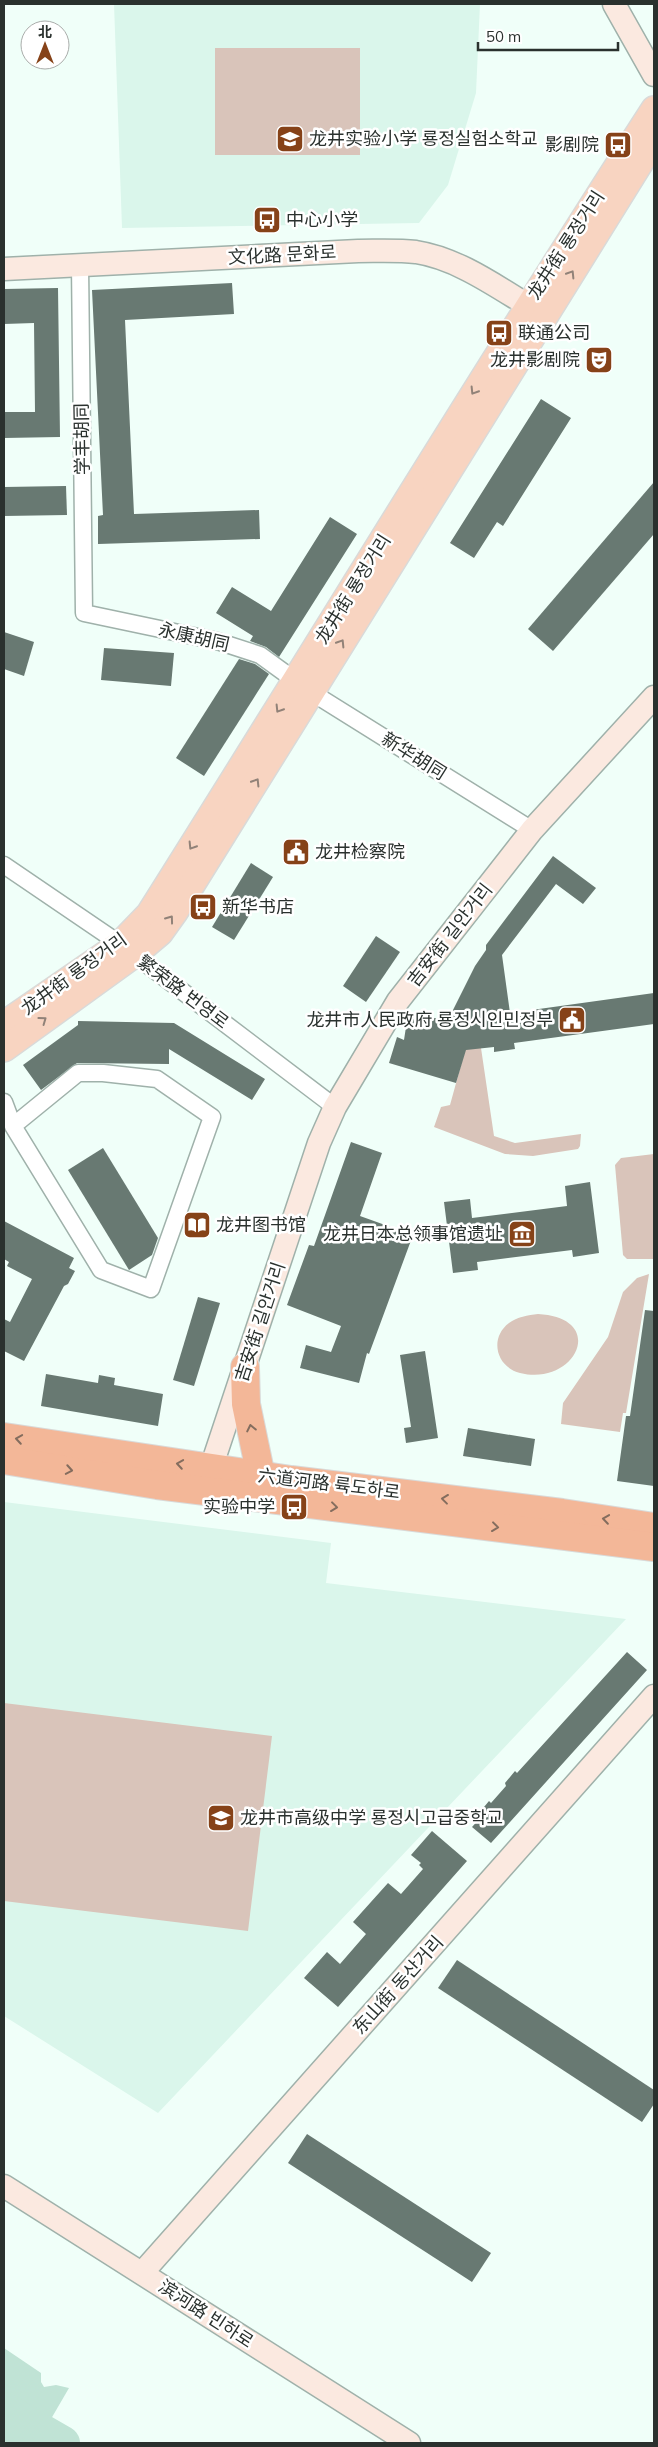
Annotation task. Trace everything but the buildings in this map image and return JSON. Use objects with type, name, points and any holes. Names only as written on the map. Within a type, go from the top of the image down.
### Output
[{"type":"highway","points":[[245,1367],[246,1404],[261,1476]]},
{"type":"highway","name":"六道河路 륙도하로","points":[[4,1437],[208,1480],[261,1476],[562,1513],[654,1527]]},
{"type":"highway","name":"六道河路 륙도하로","points":[[4,1460],[208,1480],[654,1547]]},
{"type":"main road","name":"龙井街 룡정거리","points":[[4,1049],[127,950],[149,914],[304,686],[536,310],[654,109]]},
{"type":"main road","name":"龙井街 룡정거리","points":[[536,310],[654,140]]},
{"type":"main road","name":"龙井街 룡정거리","points":[[4,1024],[127,950]]},
{"type":"street","points":[[614,4],[654,75]]},
{"type":"street","name":"文化路 문화로","points":[[4,269],[358,250],[417,252],[438,257],[463,268],[536,310]]},
{"type":"street","name":"学丰胡同","points":[[80,265],[84,613]]},
{"type":"street","name":"永康胡同","points":[[84,613],[234,646],[260,655],[304,686]]},
{"type":"street","name":"新华胡同","points":[[304,686],[532,830]]},
{"type":"street","name":"吉安街 길안거리","points":[[208,1480],[319,1143],[335,1107],[398,1001],[532,830],[654,697]]},
{"type":"street","name":"繁荣路 번영로","points":[[4,865],[127,950],[335,1107]]},
{"type":"street","points":[[4,1102],[13,1126],[101,1270],[151,1290],[212,1117],[157,1079],[103,1073],[78,1073],[13,1126]]},
{"type":"street","name":"东山街 동산거리","points":[[142,2273],[654,1696]]},
{"type":"street","name":"滨河路 빈하로","points":[[4,2186],[409,2443]]},
{"type":"shaded area","name":"龙井实验小学 룡정실험소학교","points":[[114,4],[480,4],[476,93],[448,185],[419,223],[122,228]]},
{"type":"shaded area","points":[[215,48],[360,48],[360,155],[215,155]]},
{"type":"shaded area","points":[[466,1047],[481,1048],[494,1136],[515,1143],[581,1134],[578,1149],[533,1156],[505,1154],[434,1127],[441,1107],[450,1105]]},
{"type":"shaded area","points":[[654,1154],[654,1259],[627,1259],[623,1255],[615,1165],[621,1158]]},
{"type":"shaded area","points":[[649,1274],[626,1413],[623,1413],[620,1432],[561,1424],[563,1403],[608,1337],[623,1292],[637,1278]]},
{"type":"shaded area","points":[[538,1314],[560,1318],[573,1327],[578,1338],[576,1350],[569,1362],[556,1370],[539,1375],[512,1370],[505,1365],[498,1351],[499,1336],[503,1329],[512,1321]]},
{"type":"shaded area","name":"龙井市高级中学 룡정시고급중학교","points":[[4,1502],[331,1543],[326,1583],[626,1619],[158,2113],[4,2016]]},
{"type":"shaded area","points":[[4,1703],[272,1736],[248,1931],[4,1901]]},
{"type":"shaded area","points":[[4,2348],[41,2373],[41,2382],[44,2387],[56,2385],[69,2388],[37,2443],[4,2443]]},
{"type":"waterway","points":[[4,2409],[63,2443]]},
{"type":"place","name":"龙井实验小学 룡정실험소학교","points":[[290,139]]},
{"type":"place","name":"影剧院","points":[[618,145]]},
{"type":"place","name":"中心小学","points":[[267,220]]},
{"type":"place","name":"联通公司","points":[[499,333]]},
{"type":"place","name":"龙井影剧院","points":[[599,360]]},
{"type":"place","name":"龙井检察院","points":[[296,852]]},
{"type":"place","name":"新华书店","points":[[203,907]]},
{"type":"place","name":"龙井市人民政府 룡정시인민정부","points":[[572,1020]]},
{"type":"place","name":"龙井图书馆","points":[[197,1225]]},
{"type":"place","name":"龙井日本总领事馆遗址","points":[[522,1234]]},
{"type":"place","name":"实验中学","points":[[294,1507]]},
{"type":"place","name":"龙井市高级中学 룡정시고급중학교","points":[[221,1818]]}]
